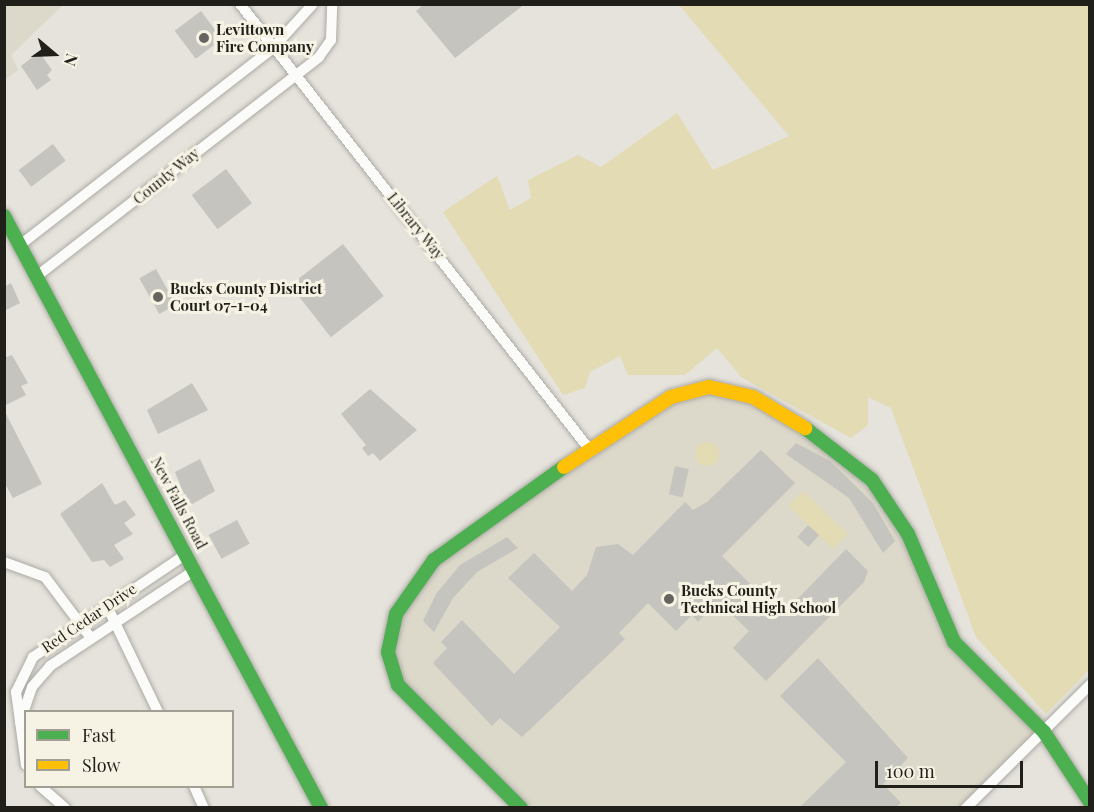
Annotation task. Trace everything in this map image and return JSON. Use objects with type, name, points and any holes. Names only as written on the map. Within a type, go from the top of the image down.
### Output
[{"type":"street","name":"Library Way","points":[[240,4],[590,450]]},
{"type":"street","points":[[20,244],[273,48],[313,4]]},
{"type":"street","name":"County Way","points":[[37,276],[296,77],[327,49],[332,4]]},
{"type":"street","name":"New Falls Road","points":[[4,216],[321,807]]},
{"type":"street","points":[[521,807],[399,685],[388,638],[415,585],[449,546],[670,397],[709,387],[753,397],[824,440],[872,480],[900,519],[954,642],[1044,732],[1089,802]]},
{"type":"street","name":"Red Cedar Drive","points":[[24,757],[19,737],[16,692],[27,665],[82,622],[186,554]]},
{"type":"street","points":[[4,562],[45,577],[82,622],[91,638]]},
{"type":"street","name":"Red Cedar Drive","points":[[26,710],[32,687],[50,666],[195,570]]},
{"type":"street","points":[[107,606],[158,710]]},
{"type":"street","points":[[966,807],[1089,685]]},
{"type":"street","name":"Red Cedar Drive","points":[[19,737],[24,718]]},
{"type":"street","points":[[42,788],[65,807]]},
{"type":"street","points":[[195,788],[204,807]]},
{"type":"shaded area","points":[[5,4],[63,5],[11,55],[18,70],[5,80]]},
{"type":"shaded area","points":[[679,5],[1089,5],[1089,670],[1046,714],[976,637],[891,408],[868,397],[868,425],[851,438],[741,377],[717,348],[685,375],[628,375],[620,356],[590,372],[585,388],[563,395],[443,212],[497,176],[510,210],[531,198],[528,180],[578,155],[601,167],[677,113],[713,170],[789,136]]},
{"type":"shaded area","name":"Bucks County Technical High School","points":[[732,390],[824,440],[884,494],[943,624],[1044,732],[968,807],[521,808],[405,693],[388,638],[434,560],[671,397]]},
{"type":"shaded area","points":[[707,442],[712,443],[718,449],[718,459],[712,465],[707,466],[702,465],[696,459],[695,454],[696,449],[702,443]]},
{"type":"shaded area","points":[[803,491],[848,534],[833,549],[788,506]]},
{"type":"building","points":[[424,4],[525,4],[455,58],[416,11]]},
{"type":"building","points":[[201,11],[222,39],[196,59],[175,31]]},
{"type":"building","points":[[39,52],[52,70],[47,75],[51,80],[37,90],[21,66]]},
{"type":"building","points":[[53,144],[66,161],[31,187],[19,170]]},
{"type":"building","points":[[226,169],[252,203],[218,229],[192,195]]},
{"type":"building","points":[[343,244],[384,296],[331,337],[290,285]]},
{"type":"building","name":"Bucks County District Court 07-1-04","points":[[156,269],[176,305],[159,314],[139,278]]},
{"type":"building","points":[[11,283],[20,303],[4,311],[4,287]]},
{"type":"building","points":[[12,355],[28,383],[21,386],[26,395],[4,406],[4,358]]},
{"type":"building","points":[[192,383],[208,410],[158,434],[147,410]]},
{"type":"building","points":[[370,389],[417,430],[380,461],[373,453],[368,456],[362,448],[366,445],[341,414]]},
{"type":"building","points":[[4,410],[42,484],[13,498],[4,482]]},
{"type":"building","points":[[796,443],[830,461],[873,503],[895,541],[883,553],[849,498],[786,454]]},
{"type":"building","points":[[761,450],[795,483],[722,556],[782,615],[846,549],[868,571],[864,582],[766,681],[733,648],[749,631],[718,601],[698,622],[692,615],[676,631],[648,603],[619,633],[625,639],[522,737],[500,718],[492,726],[433,663],[447,648],[441,642],[462,620],[514,674],[560,627],[508,578],[534,553],[572,591],[587,575],[596,547],[618,544],[633,555],[685,502],[693,510],[707,502]]},
{"type":"building","points":[[200,459],[215,491],[189,506],[175,472]]},
{"type":"building","points":[[675,466],[689,469],[683,497],[669,494]]},
{"type":"building","points":[[102,483],[115,505],[125,500],[136,515],[124,523],[133,534],[114,545],[124,559],[110,567],[104,560],[92,562],[60,514]]},
{"type":"building","points":[[237,520],[250,544],[221,559],[209,535]]},
{"type":"building","points":[[808,525],[819,535],[808,547],[797,537]]},
{"type":"building","points":[[507,537],[518,548],[477,572],[453,598],[434,632],[423,621],[436,594],[460,565]]},
{"type":"building","points":[[818,658],[908,758],[883,784],[901,803],[896,807],[800,807],[846,762],[780,696]]},
{"type":"traffic: fast","points":[[4,216],[321,808]]},
{"type":"traffic: fast","points":[[805,428],[872,480],[908,534],[954,642],[1044,732],[1090,802]]},
{"type":"traffic: fast","points":[[521,808],[398,685],[388,652],[396,614],[434,560],[564,467]]},
{"type":"traffic: slow","points":[[564,467],[671,397],[709,387],[753,397],[805,428]]},
{"type":"place","name":"Levittown Fire Company","points":[[204,38]]},
{"type":"place","name":"Bucks County District Court 07-1-04","points":[[158,297]]},
{"type":"place","name":"Bucks County Technical High School","points":[[669,599]]}]
